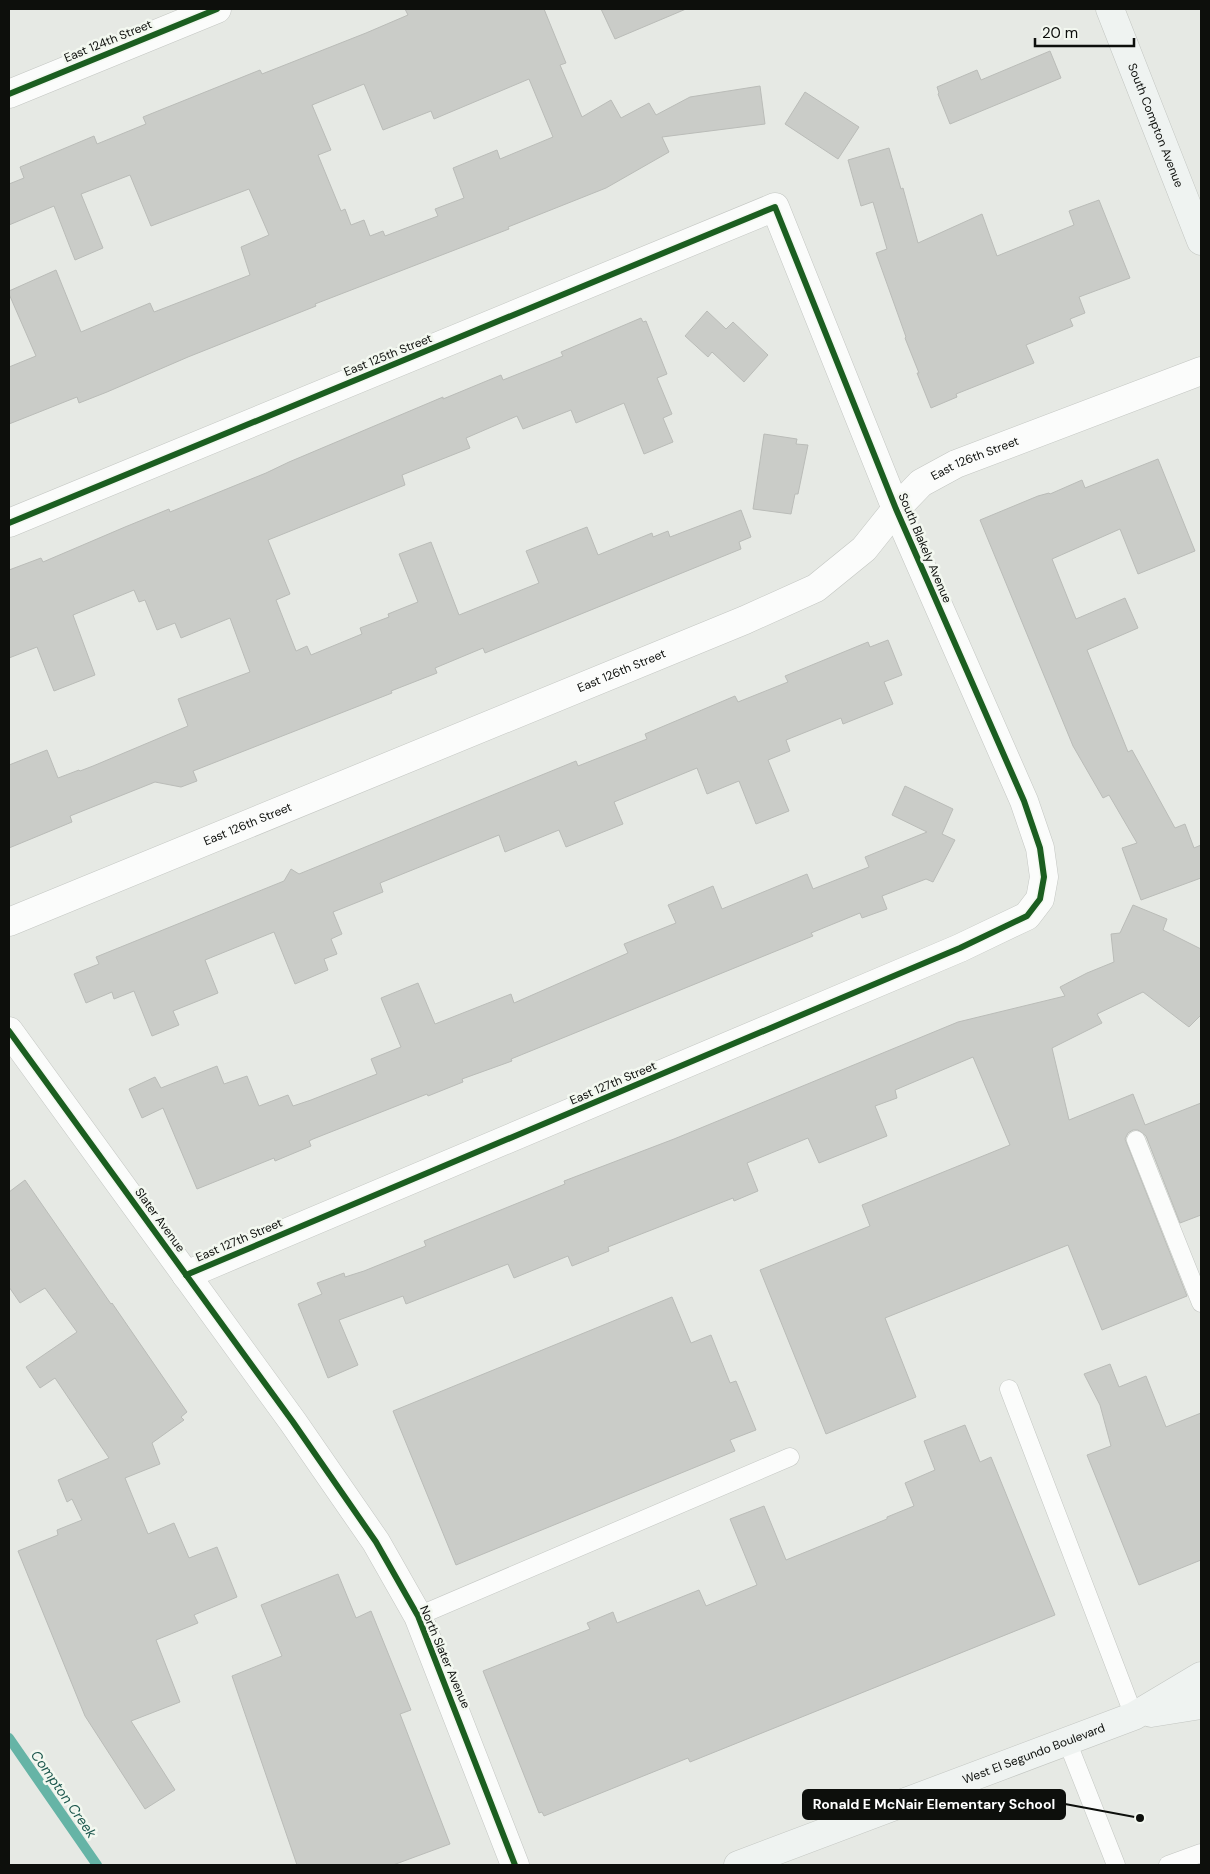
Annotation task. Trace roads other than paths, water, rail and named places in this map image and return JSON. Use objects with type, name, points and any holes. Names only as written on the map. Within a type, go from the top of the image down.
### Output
[{"type":"main road","name":"South Compton Avenue","points":[[1110,9],[1201,241]]},
{"type":"main road","name":"West El Segundo Boulevard","points":[[1134,1716],[1201,1676]]},
{"type":"main road","name":"West El Segundo Boulevard","points":[[738,1865],[1134,1716],[1201,1705]]},
{"type":"street","name":"East 124th Street","points":[[9,94],[217,9]]},
{"type":"street","name":"South Blakely Avenue","points":[[775,207],[896,509],[1024,802],[1040,848],[1044,877],[1040,899]]},
{"type":"street","name":"East 125th Street","points":[[9,523],[775,207]]},
{"type":"street","name":"East 126th Street","points":[[9,922],[727,628],[816,588],[864,550],[896,509],[921,483],[956,464],[1201,371]]},
{"type":"street","name":"East 127th Street","points":[[186,1275],[960,948],[1027,916],[1040,899]]},
{"type":"street","name":"Slater Avenue","points":[[9,1030],[293,1422]]},
{"type":"street","name":"North Slater Avenue","points":[[293,1422],[376,1542],[418,1616],[515,1865]]},
{"type":"lane","points":[[1136,1140],[1201,1303]]},
{"type":"lane","points":[[1009,1389],[1134,1716]]},
{"type":"lane","points":[[418,1616],[790,1457]]},
{"type":"lane","points":[[1067,1740],[1116,1865]]},
{"type":"lane","points":[[1168,1865],[1201,1852]]},
{"type":"waterway","name":"Compton Creek","points":[[9,1738],[97,1865]]},
{"type":"place","name":"Ronald E McNair Elementary School","points":[[1140,1818]]}]
